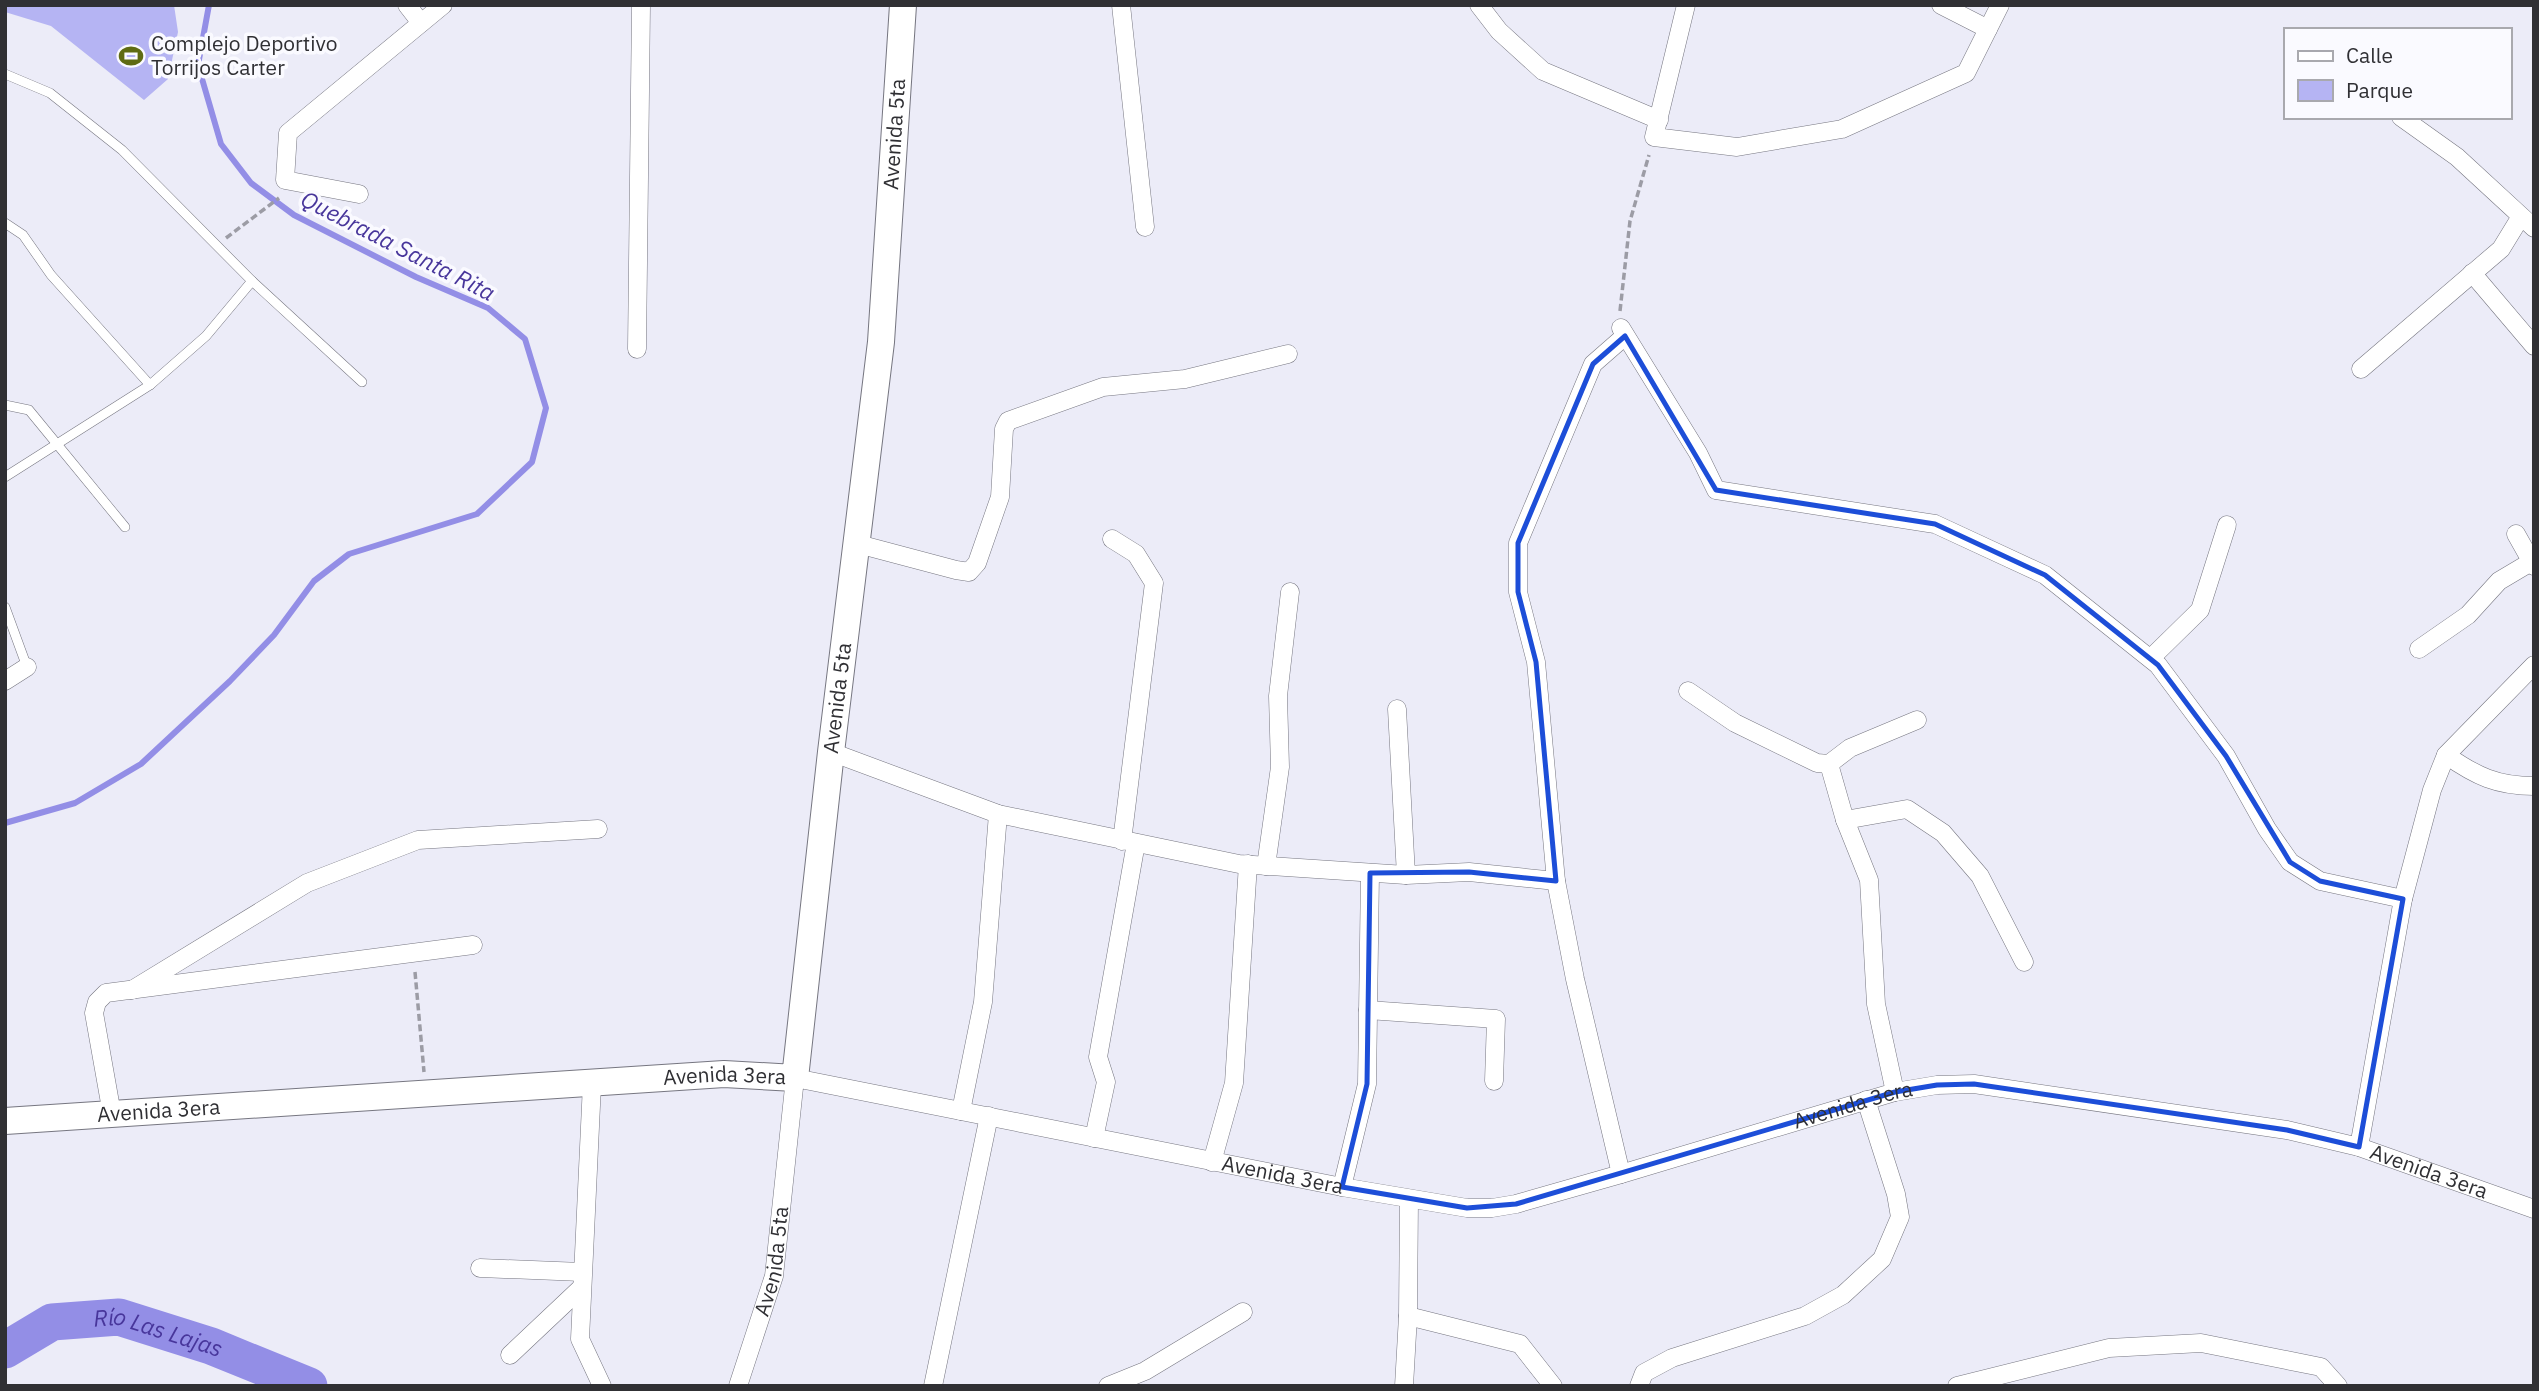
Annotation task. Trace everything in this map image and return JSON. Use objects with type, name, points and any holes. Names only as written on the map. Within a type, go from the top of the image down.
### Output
[{"type":"street","points":[[407,5],[421,23]]},
{"type":"street","points":[[359,194],[285,180],[288,134],[443,5]]},
{"type":"street","points":[[636,349],[641,5]]},
{"type":"street","name":"Avenida 5ta","points":[[738,1386],[774,1276],[831,752],[881,342],[903,5]]},
{"type":"street","points":[[1121,5],[1145,227]]},
{"type":"street","points":[[1479,5],[1499,31],[1543,71],[1657,128],[1737,147],[1842,129],[1966,73],[2000,5]]},
{"type":"street","points":[[1657,128],[1686,5]]},
{"type":"street","points":[[1941,5],[1988,29]]},
{"type":"street","points":[[2361,369],[2501,249],[2527,223],[2457,157],[2404,119]]},
{"type":"street","points":[[2472,273],[2534,346]]},
{"type":"street","points":[[1621,1174],[1575,979],[1556,881],[1536,662],[1518,592],[1518,543],[1592,364],[1623,332],[1698,453],[1716,490],[1936,524],[2045,575],[2151,658],[2226,756],[2267,829],[2290,862],[2320,881],[2403,899]]},
{"type":"street","points":[[858,544],[969,572],[977,563],[1000,497],[1004,429],[1007,421],[1103,387],[1185,379],[1288,354]]},
{"type":"street","points":[[2151,658],[2200,610],[2227,525]]},
{"type":"street","points":[[2419,649],[2468,615],[2498,581],[2533,564],[2516,534]]},
{"type":"street","points":[[1094,1138],[1106,1082],[1098,1057],[1129,842],[1154,583],[1136,554],[1112,539]]},
{"type":"street","points":[[1266,866],[1280,767],[1278,696],[1290,592]]},
{"type":"street","points":[[2359,1147],[2403,899],[2432,790],[2446,755],[2534,664]]},
{"type":"street","points":[[5,681],[27,667]]},
{"type":"street","points":[[1688,691],[1735,723],[1817,763],[1829,764],[1850,748],[1917,720]]},
{"type":"street","points":[[1397,709],[1406,875]]},
{"type":"street","points":[[831,752],[998,814],[1248,864],[1406,875],[1469,872],[1556,881]]},
{"type":"street","points":[[2446,755],[2471,773],[2508,786],[2534,786]]},
{"type":"street","points":[[1829,764],[1845,820],[1869,880],[1876,1004],[1895,1092]]},
{"type":"street","points":[[1845,820],[1907,809],[1943,833],[1980,876],[2024,962]]},
{"type":"street","points":[[961,1111],[983,1002],[998,814]]},
{"type":"street","points":[[132,990],[307,883],[418,840],[598,830]]},
{"type":"street","points":[[1212,1162],[1234,1083],[1248,864]]},
{"type":"street","points":[[1342,1187],[1367,1084],[1370,873]]},
{"type":"street","points":[[112,1114],[94,1013],[97,1002],[106,993],[473,945]]},
{"type":"street","points":[[1368,1010],[1496,1019],[1494,1081]]},
{"type":"street","name":"Avenida 3era","points":[[5,1121],[724,1074],[794,1078],[1342,1187],[1466,1208],[1492,1208],[1516,1204],[1621,1174],[1895,1092],[1937,1085],[1974,1084],[2287,1130],[2359,1147],[2534,1209]]},
{"type":"street","points":[[592,1084],[580,1339],[602,1386]]},
{"type":"street","points":[[1639,1386],[1644,1373],[1672,1358],[1805,1316],[1843,1296],[1882,1259],[1900,1217],[1896,1194],[1867,1100]]},
{"type":"street","points":[[933,1386],[989,1116]]},
{"type":"street","points":[[1404,1386],[1408,1316],[1409,1199]]},
{"type":"street","points":[[480,1268],[581,1280]]},
{"type":"street","points":[[510,1355],[581,1280]]},
{"type":"street","points":[[1108,1386],[1145,1371],[1242,1312]]},
{"type":"street","points":[[1408,1316],[1520,1344],[1553,1386]]},
{"type":"street","points":[[1957,1386],[2028,1378],[2109,1348],[2202,1343],[2321,1367],[2338,1386]]},
{"type":"lane","points":[[5,74],[50,93],[122,150],[252,281],[362,382]]},
{"type":"lane","points":[[5,223],[23,235],[51,275],[150,386]]},
{"type":"lane","points":[[5,477],[150,386],[206,336],[252,281]]},
{"type":"lane","points":[[5,405],[29,410],[125,527]]},
{"type":"lane","points":[[5,607],[27,667]]},
{"type":"path","points":[[1623,332],[1619,304],[1630,221],[1657,128]]},
{"type":"path","points":[[216,245],[288,191]]},
{"type":"path","points":[[414,953],[426,1095]]},
{"type":"highlighted area","points":[[1625,336],[1716,490],[1935,524],[2045,575],[2158,665],[2226,756],[2290,862],[2320,881],[2403,899],[2359,1147],[2287,1130],[1974,1084],[1937,1085],[1895,1092],[1516,1204],[1467,1208],[1342,1187],[1367,1084],[1370,873],[1469,872],[1556,881],[1536,662],[1518,592],[1518,543],[1593,364]]},
{"type":"green space","name":"Complejo Deportivo Torrijos Carter","points":[[5,5],[174,5],[178,32],[168,79],[144,100],[51,26],[5,12]]},
{"type":"waterway","name":"Quebrada Santa Rita","points":[[5,823],[75,803],[141,764],[230,681],[274,635],[314,581],[349,554],[477,514],[532,462],[546,408],[525,339],[488,308],[416,277],[294,215],[251,183],[221,144],[198,65],[209,5]]},
{"type":"waterway","name":"Río Las Lajas","points":[[5,1350],[52,1322],[119,1317],[211,1346],[309,1386]]},
{"type":"place","name":"Complejo Deportivo Torrijos Carter","points":[[131,56]]}]
